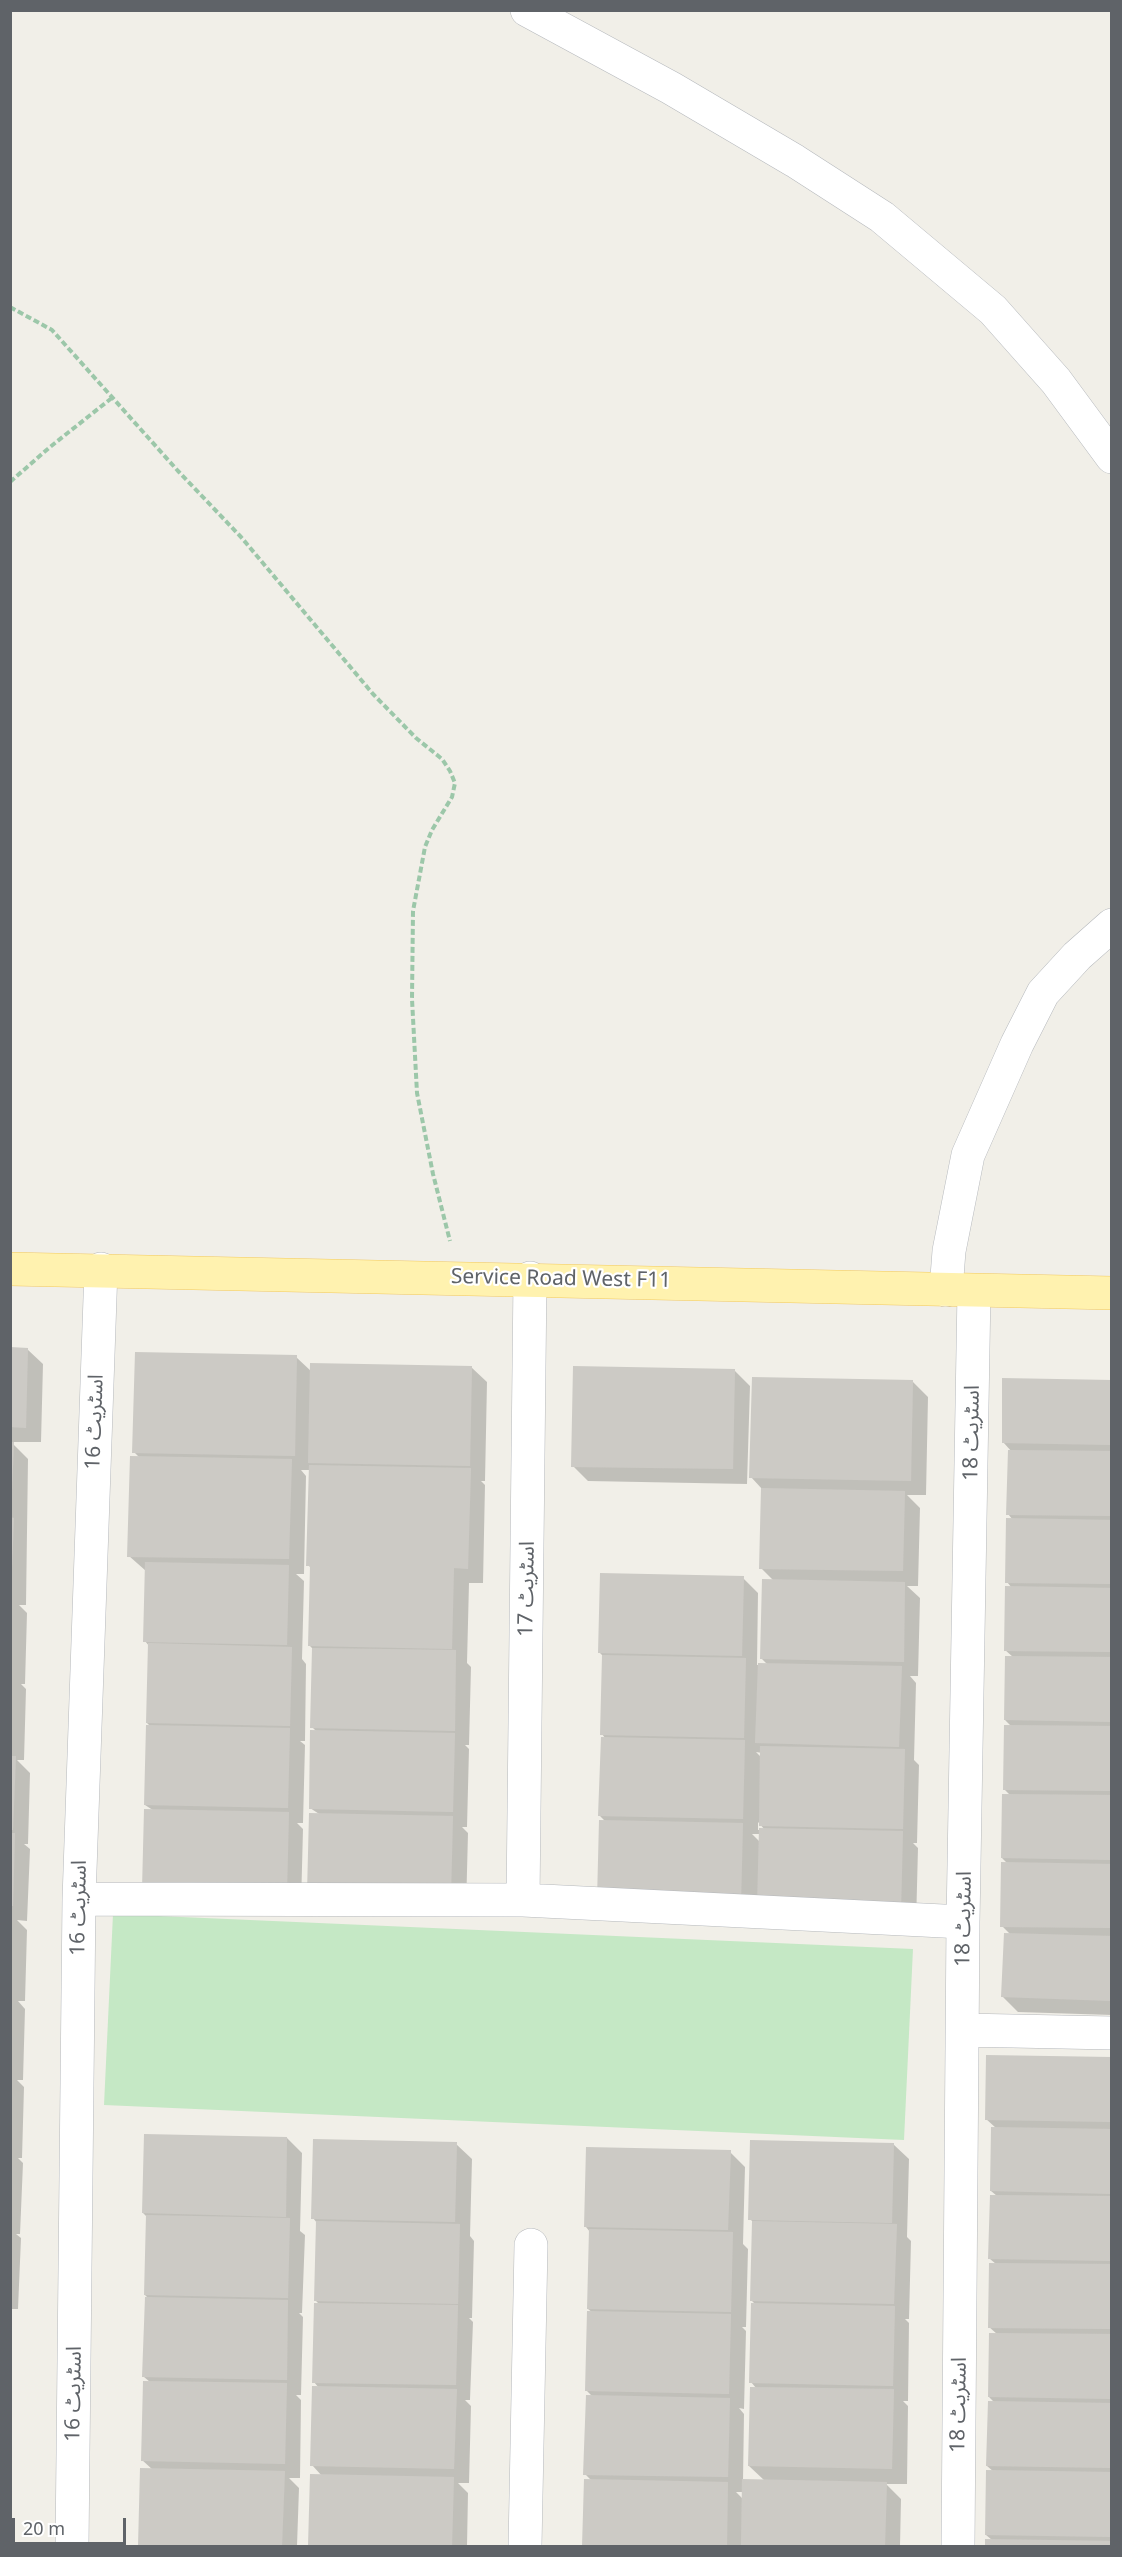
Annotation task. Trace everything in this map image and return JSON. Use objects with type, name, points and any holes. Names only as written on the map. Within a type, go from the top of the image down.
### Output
[{"type":"main road","name":"Service Road West F11","points":[[10,1269],[530,1278],[960,1291],[1112,1293]]},
{"type":"street","points":[[527,10],[671,88],[795,161],[882,217],[993,310],[1056,381],[1112,457]]},
{"type":"street","name":"اسٹریٹ 18","points":[[958,2547],[963,2030],[960,1291],[949,1251],[968,1155],[1017,1044],[1043,993],[1077,956],[1112,925]]},
{"type":"street","name":"اسٹریٹ 16","points":[[72,2547],[79,1899],[101,1269]]},
{"type":"street","name":"اسٹریٹ 17","points":[[523,1899],[530,1278]]},
{"type":"street","points":[[79,1899],[523,1899],[963,1922]]},
{"type":"street","points":[[963,2030],[1112,2033]]},
{"type":"street","points":[[525,2547],[531,2245]]},
{"type":"path","points":[[10,307],[52,330],[178,471],[241,537],[373,694],[416,738],[442,759],[455,783],[452,797],[432,830],[425,847],[413,911],[412,999],[417,1093],[433,1174],[460,1277]]},
{"type":"path","points":[[10,482],[113,397]]},
{"type":"green space","points":[[113,1914],[913,1949],[904,2140],[104,2105]]},
{"type":"building","points":[[10,1347],[28,1348],[26,1428],[10,1427]]},
{"type":"building","points":[[135,1352],[297,1355],[295,1456],[132,1453]]},
{"type":"building","points":[[310,1363],[472,1366],[470,1466],[308,1463]]},
{"type":"building","points":[[573,1366],[735,1369],[733,1469],[571,1467]]},
{"type":"building","points":[[752,1377],[913,1380],[911,1481],[749,1478]]},
{"type":"building","points":[[1002,1378],[1112,1380],[1112,1445],[1002,1443]]},
{"type":"building","points":[[10,1442],[14,1442],[12,1490],[10,1490]]},
{"type":"building","points":[[1008,1450],[1112,1451],[1112,1516],[1006,1515]]},
{"type":"building","points":[[130,1456],[292,1459],[289,1559],[127,1557]]},
{"type":"building","points":[[309,1465],[471,1468],[468,1569],[454,1568],[452,1649],[308,1646],[310,1566],[306,1566]]},
{"type":"building","points":[[761,1488],[905,1491],[903,1571],[759,1569]]},
{"type":"building","points":[[10,1517],[14,1518],[12,1567],[10,1567]]},
{"type":"building","points":[[1006,1518],[1112,1520],[1112,1584],[1005,1583]]},
{"type":"building","points":[[145,1562],[289,1565],[287,1645],[143,1642]]},
{"type":"building","points":[[600,1573],[744,1576],[742,1656],[598,1653]]},
{"type":"building","points":[[762,1579],[905,1582],[904,1662],[760,1659]]},
{"type":"building","points":[[1005,1586],[1112,1588],[1112,1652],[1004,1651]]},
{"type":"building","points":[[148,1643],[292,1647],[290,1726],[146,1723]]},
{"type":"building","points":[[312,1648],[456,1650],[455,1731],[310,1728]]},
{"type":"building","points":[[602,1655],[746,1658],[744,1738],[600,1735]]},
{"type":"building","points":[[1005,1656],[1112,1657],[1112,1722],[1004,1720]]},
{"type":"building","points":[[758,1663],[902,1666],[899,1747],[755,1743]]},
{"type":"building","points":[[146,1725],[290,1728],[288,1808],[144,1805]]},
{"type":"building","points":[[1004,1725],[1112,1726],[1112,1791],[1003,1790]]},
{"type":"building","points":[[310,1730],[455,1733],[453,1812],[309,1809]]},
{"type":"building","points":[[601,1737],[745,1740],[743,1819],[598,1816]]},
{"type":"building","points":[[760,1746],[905,1749],[903,1829],[759,1826]]},
{"type":"building","points":[[10,1756],[16,1756],[13,1830],[10,1830]]},
{"type":"building","points":[[1002,1794],[1112,1795],[1112,1860],[1001,1858]]},
{"type":"building","points":[[144,1809],[289,1812],[287,1892],[142,1889]]},
{"type":"building","points":[[309,1813],[453,1816],[451,1895],[307,1893]]},
{"type":"building","points":[[599,1820],[743,1823],[741,1903],[597,1900]]},
{"type":"building","points":[[759,1828],[903,1831],[901,1911],[757,1908]]},
{"type":"building","points":[[10,1833],[15,1833],[13,1906],[10,1906]]},
{"type":"building","points":[[1001,1862],[1112,1864],[1112,1928],[1000,1927]]},
{"type":"building","points":[[1004,1933],[1112,1936],[1112,2001],[1001,1997]]},
{"type":"building","points":[[986,2055],[1112,2057],[1112,2122],[985,2120]]},
{"type":"building","points":[[991,2127],[1112,2129],[1112,2194],[990,2191]]},
{"type":"building","points":[[144,2134],[287,2137],[286,2217],[142,2213]]},
{"type":"building","points":[[313,2139],[457,2142],[455,2222],[311,2219]]},
{"type":"building","points":[[750,2140],[894,2143],[892,2223],[748,2220]]},
{"type":"building","points":[[586,2147],[731,2150],[728,2230],[584,2227]]},
{"type":"building","points":[[990,2195],[1112,2196],[1112,2261],[988,2259]]},
{"type":"building","points":[[146,2215],[290,2218],[288,2298],[144,2295]]},
{"type":"building","points":[[316,2221],[460,2224],[458,2304],[314,2301]]},
{"type":"building","points":[[752,2221],[897,2224],[894,2304],[750,2301]]},
{"type":"building","points":[[589,2229],[733,2232],[731,2312],[587,2309]]},
{"type":"building","points":[[989,2263],[1112,2264],[1112,2329],[988,2328]]},
{"type":"building","points":[[145,2297],[288,2300],[287,2380],[142,2377]]},
{"type":"building","points":[[314,2303],[458,2305],[456,2385],[312,2383]]},
{"type":"building","points":[[751,2303],[895,2306],[893,2386],[749,2383]]},
{"type":"building","points":[[587,2311],[731,2314],[729,2394],[585,2391]]},
{"type":"building","points":[[989,2333],[1112,2334],[1112,2399],[988,2397]]},
{"type":"building","points":[[143,2381],[287,2383],[285,2464],[141,2461]]},
{"type":"building","points":[[312,2386],[457,2389],[454,2469],[310,2466]]},
{"type":"building","points":[[750,2387],[894,2389],[892,2469],[748,2466]]},
{"type":"building","points":[[586,2395],[730,2398],[728,2477],[583,2475]]},
{"type":"building","points":[[988,2401],[1112,2403],[1112,2468],[986,2466]]},
{"type":"building","points":[[140,2468],[285,2471],[282,2546],[138,2546]]},
{"type":"building","points":[[986,2470],[1112,2472],[1112,2537],[985,2535]]},
{"type":"building","points":[[310,2474],[454,2477],[452,2546],[308,2546]]},
{"type":"building","points":[[584,2479],[728,2482],[727,2546],[582,2546]]},
{"type":"building","points":[[742,2479],[887,2482],[885,2546],[741,2546]]},
{"type":"building","points":[[985,2539],[1112,2541],[1112,2546],[985,2546]]}]
